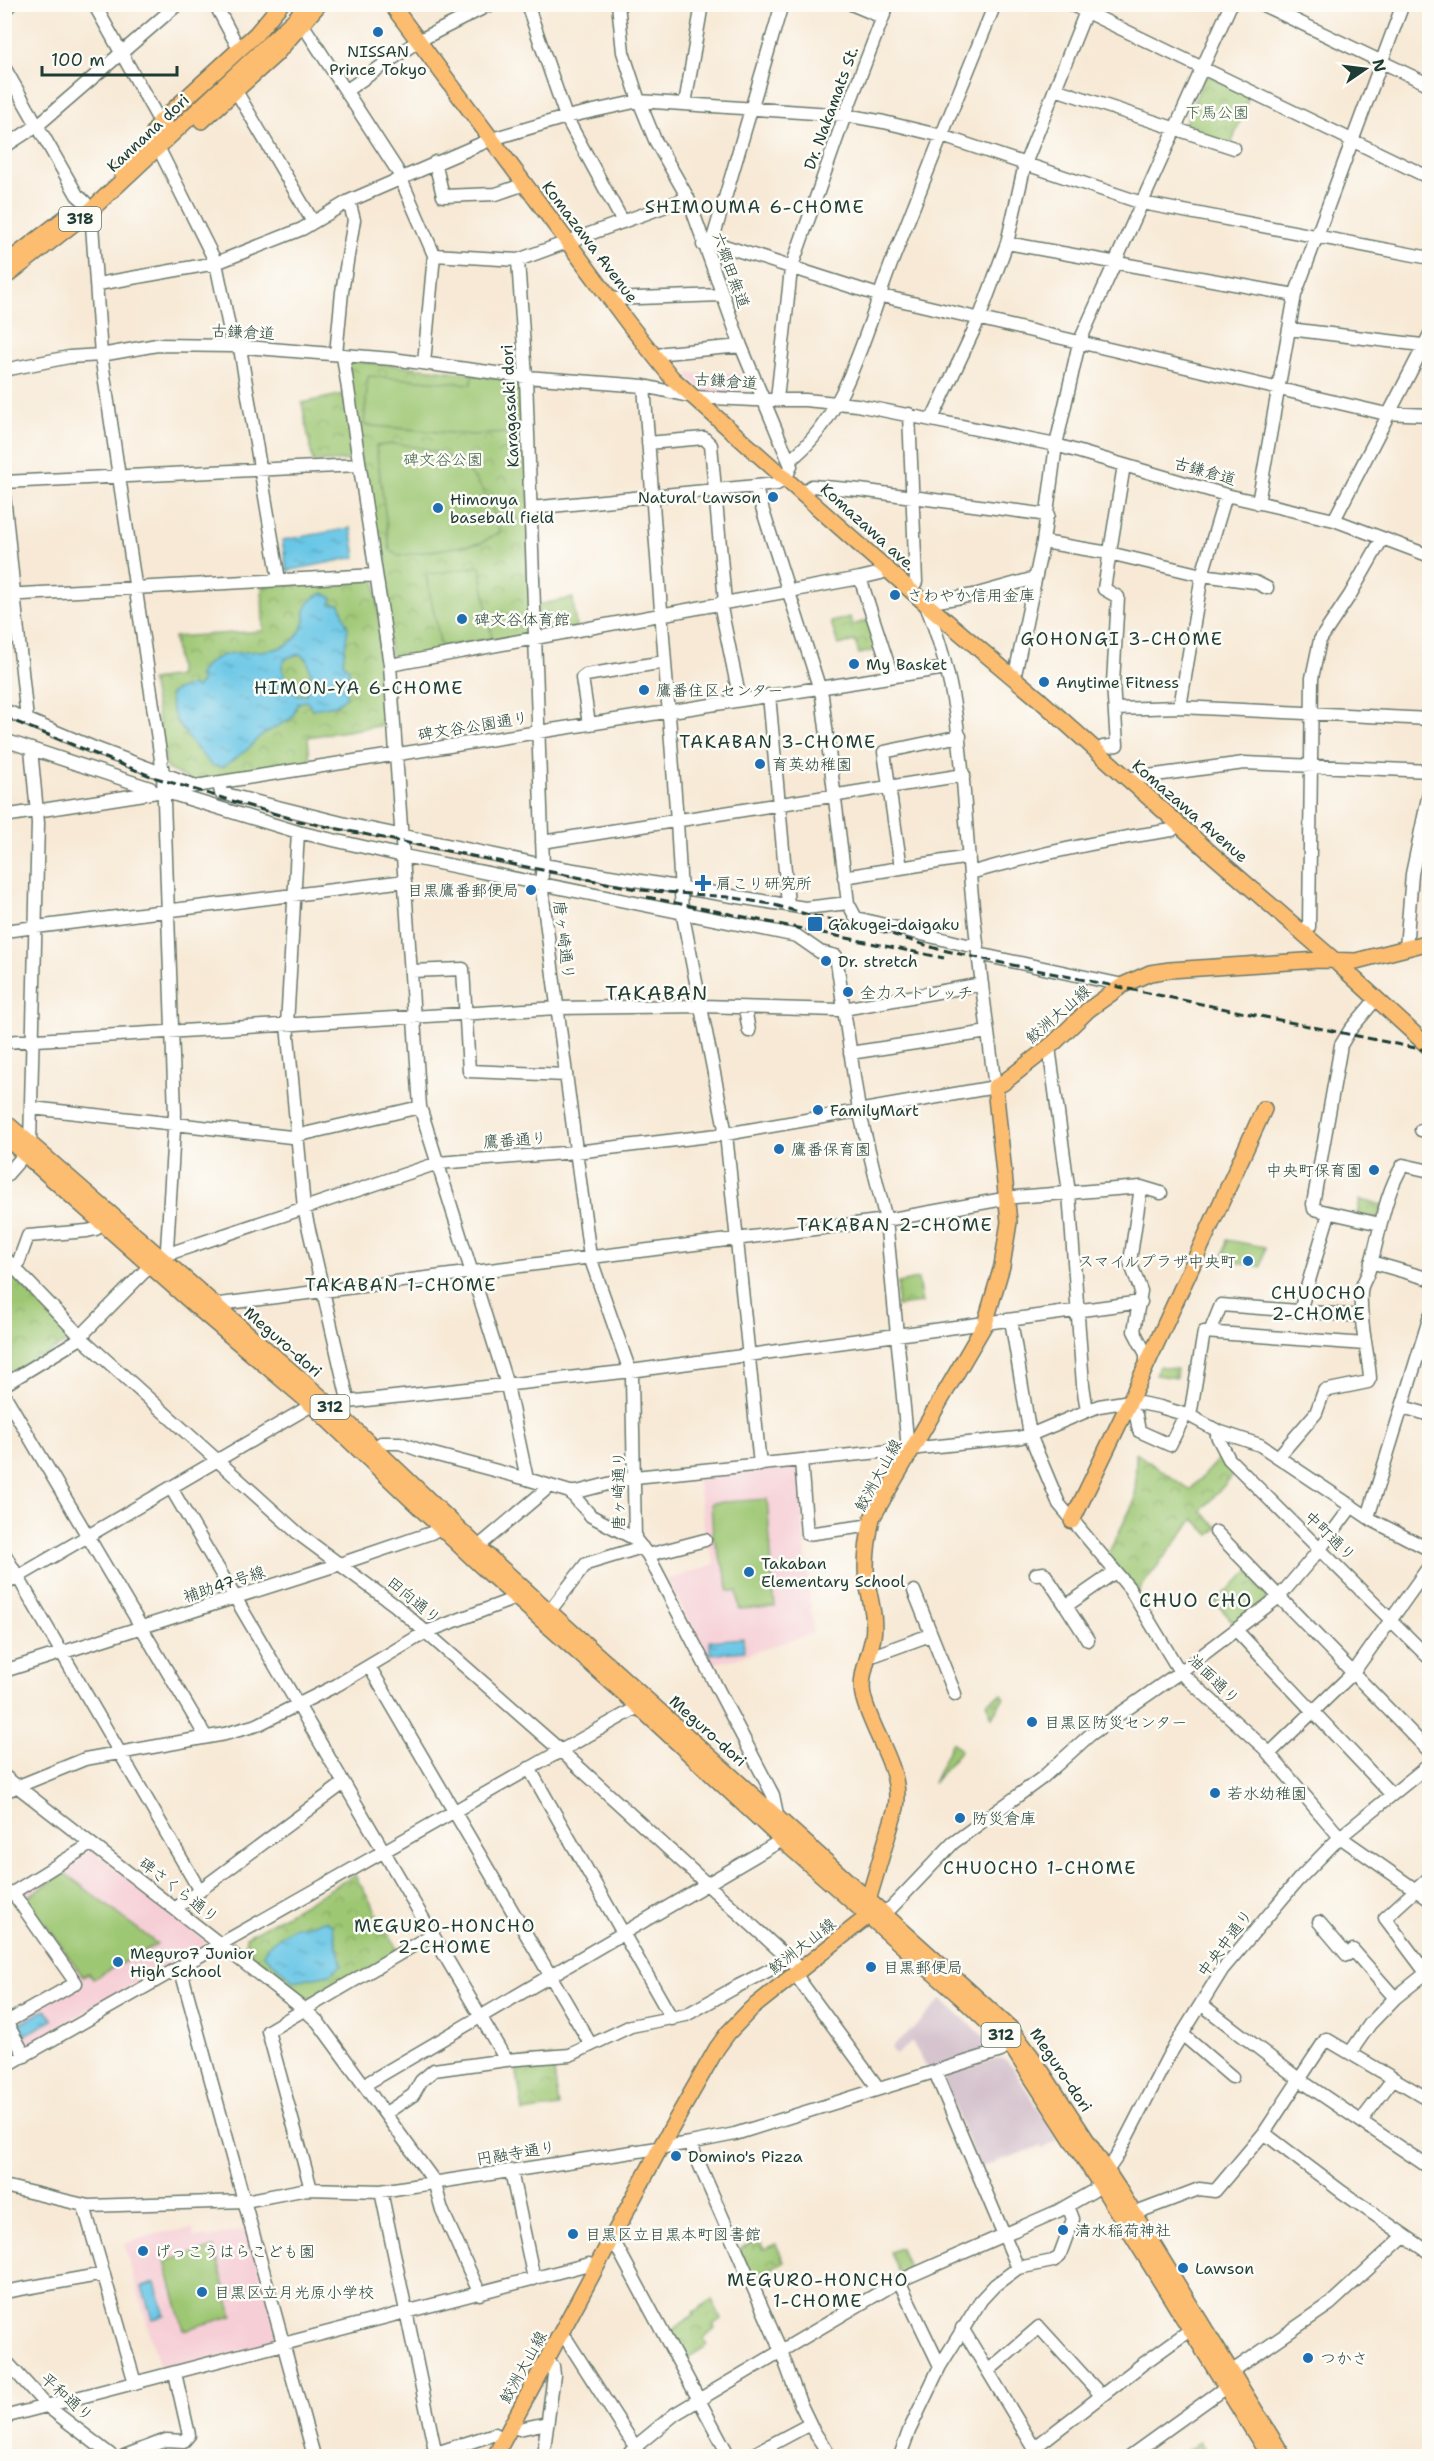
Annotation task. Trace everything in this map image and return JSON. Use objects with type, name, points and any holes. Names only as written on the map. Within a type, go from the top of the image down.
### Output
[{"type":"main road","points":[[281,4],[256,34],[160,122],[152,148],[179,142],[275,55],[319,4]]},
{"type":"main road","name":"Kannana dori","points":[[152,148],[294,4]]},
{"type":"main road","name":"Kannana dori","points":[[4,278],[88,206],[296,18],[306,4]]},
{"type":"main road","name":"Komazawa Avenue","points":[[391,4],[672,378],[786,478]]},
{"type":"main road","name":"Kannana dori","points":[[4,265],[88,206]]},
{"type":"main road","name":"Komazawa ave.","points":[[786,478],[925,603]]},
{"type":"main road","name":"Komazawa Avenue","points":[[925,603],[1334,960],[1430,1048]]},
{"type":"main road","name":"鮫洲大山線","points":[[868,1898],[898,1802],[894,1774],[862,1691],[863,1676],[874,1630],[867,1579],[870,1527],[872,1518],[911,1448],[984,1324],[1002,1266],[1009,1231],[995,1087],[1049,1047],[1088,1010],[1123,984],[1150,973],[1334,960],[1356,961],[1430,942]]},
{"type":"main road","points":[[1071,1521],[1131,1401],[1264,1109]]},
{"type":"main road","name":"Meguro-dori","points":[[4,1121],[28,1149],[101,1222],[342,1407],[374,1449],[515,1597],[643,1703],[868,1898],[876,1914]]},
{"type":"main road","name":"Meguro-dori","points":[[4,1136],[28,1149],[446,1525],[478,1547],[549,1612],[783,1840],[876,1914],[968,2003],[1014,2041],[1103,2177],[1190,2330],[1283,2457]]},
{"type":"main road","name":"鮫洲大山線","points":[[495,2457],[499,2437],[511,2426],[660,2148],[728,2033],[796,1968],[876,1914]]},
{"type":"main road","name":"Meguro-dori","points":[[1103,2177],[1133,2214],[1228,2380],[1269,2457]]},
{"type":"street","points":[[4,11],[11,4]]},
{"type":"street","points":[[94,4],[160,122]]},
{"type":"street","points":[[4,147],[38,125],[123,54],[178,4]]},
{"type":"street","points":[[215,4],[239,49]]},
{"type":"street","points":[[347,90],[418,40],[477,8],[491,4]]},
{"type":"street","points":[[527,4],[566,117],[623,222]]},
{"type":"street","name":"六郷田無道","points":[[618,4],[623,52],[639,101],[655,141],[688,198],[708,244],[722,295],[741,346],[771,400],[790,460]]},
{"type":"street","points":[[686,104],[702,4]]},
{"type":"street","points":[[782,4],[752,109],[708,244],[878,296],[1389,414],[1430,415]]},
{"type":"street","points":[[850,4],[882,17]]},
{"type":"street","name":"Dr. Nakamats St.","points":[[771,400],[791,269],[845,115],[888,4]]},
{"type":"street","points":[[531,508],[777,484],[786,478],[791,466],[790,460],[816,438],[836,403],[858,353],[878,296],[995,4]]},
{"type":"street","points":[[1070,4],[1087,8],[1202,68],[1430,178]]},
{"type":"street","points":[[1011,676],[1016,670],[1043,542],[1056,445],[1079,343],[1231,4]]},
{"type":"street","points":[[1260,4],[1430,85]]},
{"type":"street","points":[[1258,503],[1294,295],[1403,4]]},
{"type":"street","points":[[932,419],[979,319],[1007,243],[1026,164],[1087,8]]},
{"type":"street","points":[[303,25],[401,177],[434,255],[424,363]]},
{"type":"street","points":[[4,67],[77,195],[88,206],[98,284],[101,355],[163,773],[173,1032],[174,1124],[166,1249],[157,1263]]},
{"type":"street","points":[[1055,89],[1234,148]]},
{"type":"street","points":[[236,91],[313,222]]},
{"type":"street","points":[[98,284],[216,263],[296,232],[349,201],[492,139],[566,117],[639,101],[845,115],[942,136],[1142,203],[1430,258]]},
{"type":"street","points":[[152,148],[216,263],[237,347],[279,580]]},
{"type":"street","points":[[435,162],[443,196],[496,194],[525,184]]},
{"type":"street","points":[[434,255],[518,260],[688,198]]},
{"type":"street","points":[[349,201],[354,220],[342,292],[339,355],[359,465],[390,665],[420,1107],[507,1385],[528,1479]]},
{"type":"street","points":[[1007,243],[1294,295]]},
{"type":"street","name":"Karagasaki dori","points":[[518,260],[526,377],[539,732]]},
{"type":"street","points":[[610,298],[722,295]]},
{"type":"street","points":[[1289,329],[1428,342],[1334,520]]},
{"type":"street","name":"古鎌倉道","points":[[4,370],[69,357],[101,355],[157,345],[237,347],[424,363],[526,377],[644,386],[693,397],[836,403],[909,414],[1056,445],[1226,495],[1334,520],[1430,556]]},
{"type":"street","points":[[655,357],[665,353],[741,346]]},
{"type":"street","points":[[644,386],[682,911],[726,1134],[760,1465]]},
{"type":"street","points":[[909,414],[916,582],[910,589]]},
{"type":"street","points":[[648,443],[704,438],[711,445],[723,602],[740,700]]},
{"type":"street","points":[[4,482],[359,465]]},
{"type":"street","points":[[1097,752],[1103,747],[1117,745],[1113,683],[1118,597],[1104,589],[1124,465]]},
{"type":"street","points":[[755,486],[820,687],[848,903],[856,918],[1123,984]]},
{"type":"street","points":[[802,492],[812,486],[913,496],[1048,515]]},
{"type":"street","points":[[4,495],[10,594],[27,720]]},
{"type":"street","points":[[1180,707],[1203,574],[1226,495]]},
{"type":"street","points":[[1304,935],[1309,927],[1312,678],[1320,640],[1350,595],[1383,538]]},
{"type":"street","points":[[1043,542],[1255,582],[1267,588]]},
{"type":"street","points":[[390,665],[860,578],[881,573],[886,567]]},
{"type":"street","points":[[10,594],[376,575]]},
{"type":"street","points":[[860,578],[892,676]]},
{"type":"street","points":[[995,1087],[977,949],[960,736],[936,630],[925,603],[974,595],[1035,578]]},
{"type":"street","points":[[589,724],[582,678],[586,675],[664,662]]},
{"type":"street","name":"碑文谷公園通り","points":[[4,816],[946,668]]},
{"type":"street","points":[[769,695],[788,904]]},
{"type":"street","points":[[1115,709],[1180,707],[1430,719]]},
{"type":"street","points":[[4,710],[197,787]]},
{"type":"street","name":"唐ヶ崎通り","points":[[539,732],[543,865],[541,883],[590,1257],[631,1371],[635,1477],[642,1547],[773,1795],[778,1819]]},
{"type":"street","points":[[901,868],[884,752],[960,736]]},
{"type":"street","points":[[4,740],[126,778],[150,788],[150,793]]},
{"type":"street","points":[[4,1178],[28,1149],[32,1108],[37,811],[31,749]]},
{"type":"street","points":[[1126,779],[1244,763],[1430,771]]},
{"type":"street","points":[[542,842],[964,775]]},
{"type":"street","points":[[219,783],[221,793],[278,809],[543,865],[805,908],[848,903]]},
{"type":"street","points":[[1406,948],[1412,874],[1430,788]]},
{"type":"street","points":[[163,791],[298,832],[403,856],[797,936],[820,952],[836,956],[859,1110],[886,1220],[911,1448]]},
{"type":"street","points":[[970,873],[1092,842],[1172,830],[1178,824]]},
{"type":"street","points":[[298,832],[287,1025],[304,1208],[324,1292],[342,1407],[749,1356],[1140,1302]]},
{"type":"street","points":[[844,877],[969,856]]},
{"type":"street","points":[[4,932],[405,881]]},
{"type":"street","points":[[411,971],[461,967],[469,1071],[566,1075]]},
{"type":"street","points":[[4,1042],[557,1008],[702,1006],[843,1009],[982,984]]},
{"type":"street","points":[[1376,999],[1350,1030],[1341,1045],[1313,1204],[1314,1209],[1380,1224]]},
{"type":"street","points":[[745,1008],[749,1031]]},
{"type":"street","points":[[850,1053],[988,1032]]},
{"type":"street","points":[[1049,1047],[1069,1192],[1083,1385],[1088,1411]]},
{"type":"street","name":"鷹番通り","points":[[4,1385],[81,1337],[157,1263],[171,1253],[438,1163],[576,1152],[726,1134],[995,1087]]},
{"type":"street","points":[[32,1108],[297,1136],[420,1107]]},
{"type":"street","points":[[1278,1457],[1316,1413],[1324,1391],[1368,1382],[1369,1365],[1361,1292],[1380,1224],[1396,1177],[1403,1166],[1430,1171]]},
{"type":"street","points":[[1140,1187],[1130,1262],[1141,1292],[1134,1331],[1146,1354],[1146,1365]]},
{"type":"street","points":[[212,1305],[886,1220],[1015,1197],[1140,1187],[1161,1193]]},
{"type":"street","points":[[1300,1311],[1329,1213]]},
{"type":"street","points":[[16,1269],[28,1236],[87,1231],[96,1229],[101,1222]]},
{"type":"street","name":"田向通り","points":[[4,1257],[81,1337],[300,1535],[389,1600],[426,1632],[560,1750],[796,1968],[879,2089]]},
{"type":"street","points":[[1371,1262],[1430,1279]]},
{"type":"street","points":[[1210,1332],[1221,1305],[1362,1316]]},
{"type":"street","points":[[1368,1517],[1430,1316]]},
{"type":"street","name":"油面通り","points":[[1011,1320],[1030,1435],[1059,1504],[1130,1589],[1180,1672],[1269,1754],[1340,1837],[1430,1900]]},
{"type":"street","points":[[1131,1401],[1128,1411],[1136,1415],[1139,1431],[1170,1445],[1188,1415],[1204,1332],[1365,1344]]},
{"type":"street","points":[[4,1394],[206,1737]]},
{"type":"street","points":[[374,1449],[381,1443],[400,1443],[570,1492],[635,1477],[911,1448],[988,1443],[1030,1435],[1099,1406],[1131,1401],[1188,1415],[1218,1431],[1260,1445],[1368,1517],[1429,1548]]},
{"type":"street","points":[[4,1585],[312,1405]]},
{"type":"street","points":[[1402,1407],[1430,1415]]},
{"type":"street","name":"中町通り","points":[[1218,1431],[1217,1436],[1229,1459],[1430,1659]]},
{"type":"street","points":[[801,1461],[807,1534],[870,1527]]},
{"type":"street","points":[[478,1547],[550,1486]]},
{"type":"street","points":[[171,1488],[506,2060]]},
{"type":"street","points":[[570,1492],[591,1516],[642,1547]]},
{"type":"street","points":[[876,1914],[891,1908],[953,1843],[1042,1778],[1091,1734],[1180,1672],[1279,1597],[1320,1549],[1352,1506]]},
{"type":"street","name":"補助47号線","points":[[4,1671],[340,1564],[446,1525]]},
{"type":"street","points":[[1216,1532],[1430,1752]]},
{"type":"street","points":[[549,1612],[586,1564],[642,1547],[705,1540]]},
{"type":"street","points":[[4,1553],[200,1891]]},
{"type":"street","points":[[1269,1754],[1353,1673],[1430,1565]]},
{"type":"street","points":[[1066,1606],[1115,1572]]},
{"type":"street","points":[[1036,1574],[1044,1573],[1088,1640]]},
{"type":"street","points":[[914,1591],[955,1694]]},
{"type":"street","points":[[4,1792],[86,1759],[206,1737],[257,1725],[369,1666],[426,1632],[515,1597]]},
{"type":"street","points":[[1236,1630],[1392,1795]]},
{"type":"street","points":[[870,1653],[875,1655],[930,1635]]},
{"type":"street","points":[[369,1666],[591,2045]]},
{"type":"street","points":[[4,2067],[222,1945],[643,1703]]},
{"type":"street","name":"中央中通り","points":[[634,2453],[675,2414],[899,2281],[1068,2206],[1093,2191],[1116,2158],[1182,2034],[1222,1970],[1298,1880],[1340,1837],[1430,1764]]},
{"type":"street","points":[[528,1768],[672,2019]]},
{"type":"street","name":"碑さくら通り","points":[[4,1776],[176,1908],[318,2022],[434,2181],[442,2210],[480,2294]]},
{"type":"street","points":[[176,1908],[344,1783]]},
{"type":"street","points":[[364,2085],[783,1840]]},
{"type":"street","points":[[25,2056],[6,2020],[76,1983],[9,1895],[91,1844]]},
{"type":"street","points":[[1350,2053],[1370,2024],[1395,1998],[1428,1974],[1385,1918],[1430,1877]]},
{"type":"street","points":[[1318,1922],[1395,1998]]},
{"type":"street","points":[[311,2189],[268,2031],[306,2011],[433,1934]]},
{"type":"street","points":[[180,1967],[314,2457]]},
{"type":"street","points":[[386,2113],[413,2095],[421,2081],[434,2070],[506,2060],[570,2055],[631,2026],[686,2015],[738,1986],[796,1968]]},
{"type":"street","points":[[1201,2004],[1300,2080],[1430,2168]]},
{"type":"street","points":[[1182,2034],[1232,2077]]},
{"type":"street","points":[[1133,2214],[1199,2189],[1215,2191],[1264,2133],[1326,2039],[1430,2100]]},
{"type":"street","name":"円融寺通り","points":[[4,2186],[84,2206],[245,2201],[311,2189],[381,2191],[434,2181],[660,2148],[735,2134],[1001,2051],[1014,2041]]},
{"type":"street","points":[[935,2072],[1018,2268]]},
{"type":"street","points":[[1361,2121],[1393,2079]]},
{"type":"street","points":[[1264,2133],[1430,2253]]},
{"type":"street","points":[[690,2143],[781,2351],[810,2424],[830,2457]]},
{"type":"street","points":[[511,2170],[534,2279]]},
{"type":"street","points":[[381,2191],[432,2456],[499,2437]]},
{"type":"street","points":[[84,2206],[135,2383]]},
{"type":"street","points":[[900,2457],[909,2431],[940,2366],[981,2300],[995,2285],[1018,2268],[1053,2261],[1059,2257],[1073,2219],[1068,2206]]},
{"type":"street","points":[[1130,2457],[1147,2453],[1228,2380],[1330,2304],[1404,2235]]},
{"type":"street","points":[[610,2242],[617,2247],[729,2457]]},
{"type":"street","points":[[4,2417],[589,2264],[596,2267]]},
{"type":"street","points":[[4,2292],[104,2274]]},
{"type":"street","points":[[899,2281],[940,2366]]},
{"type":"street","points":[[988,2371],[1039,2326],[1101,2395]]},
{"type":"street","points":[[962,2328],[1036,2452],[1101,2395],[1190,2330]]},
{"type":"street","points":[[561,2335],[567,2340],[634,2453]]},
{"type":"street","name":"平和通り","points":[[4,2359],[47,2406],[111,2457]]},
{"type":"street","points":[[543,2457],[554,2375],[553,2366],[546,2361]]},
{"type":"street","points":[[124,2457],[166,2440],[184,2441],[189,2435],[175,2373]]},
{"type":"street","points":[[511,2426],[519,2429],[547,2423]]},
{"type":"street","points":[[750,2457],[810,2424]]},
{"type":"shaded area","points":[[734,371],[739,373],[738,397],[706,393],[688,378],[690,373],[721,375]]},
{"type":"shaded area","name":"Takaban Elementary School","points":[[798,1467],[813,1633],[734,1659],[711,1664],[667,1580],[715,1564],[704,1530],[697,1476]]},
{"type":"shaded area","name":"Meguro7 Junior High School","points":[[92,1850],[207,1942],[24,2047],[13,2023],[80,1983],[21,1898],[21,1892]]},
{"type":"shaded area","points":[[942,1999],[992,2044],[990,2050],[928,2069],[912,2042],[896,2055],[891,2048]]},
{"type":"shaded area","points":[[1000,2058],[1006,2060],[1014,2070],[1058,2140],[1043,2149],[1041,2146],[979,2168],[942,2076]]},
{"type":"shaded area","name":"目黒区立月光原小学校","points":[[248,2228],[280,2341],[161,2372],[124,2244],[159,2233],[193,2229],[194,2237],[208,2236],[209,2238]]},
{"type":"green space","name":"下馬公園","points":[[1209,76],[1250,94],[1231,145],[1182,130],[1204,78]]},
{"type":"green space","name":"碑文谷公園","points":[[345,360],[525,379],[533,637],[392,662]]},
{"type":"green space","points":[[472,375],[519,382],[522,432],[472,435],[364,425],[368,376],[471,384]]},
{"type":"green space","name":"碑文谷公園","points":[[344,394],[355,460],[313,462],[302,403]]},
{"type":"green space","name":"Himonya baseball field","points":[[394,444],[433,451],[450,458],[464,468],[485,494],[500,532],[481,543],[399,556],[390,550],[376,446]]},
{"type":"green space","name":"碑文谷体育館","points":[[480,566],[492,638],[441,647],[426,575]]},
{"type":"green space","points":[[375,579],[391,724],[308,737],[310,761],[200,785],[167,769],[151,680],[179,676],[174,637],[263,631],[262,586]]},
{"type":"green space","points":[[573,598],[576,628],[537,636],[536,605]]},
{"type":"green space","points":[[850,617],[852,625],[870,620],[879,649],[859,654],[855,641],[838,645],[831,622]]},
{"type":"green space","points":[[1360,1200],[1383,1205],[1379,1218],[1357,1215]]},
{"type":"green space","points":[[1227,1240],[1265,1247],[1261,1267],[1223,1260]]},
{"type":"green space","points":[[8,1270],[69,1335],[70,1340],[5,1380],[4,1281]]},
{"type":"green space","points":[[918,1279],[922,1303],[897,1306],[898,1283]]},
{"type":"green space","points":[[1159,1366],[1177,1369],[1176,1378],[1155,1375]]},
{"type":"green space","points":[[1136,1453],[1190,1490],[1222,1455],[1236,1472],[1201,1511],[1218,1528],[1210,1535],[1194,1519],[1141,1587],[1139,1593],[1107,1556],[1135,1500]]},
{"type":"green space","points":[[767,1499],[775,1607],[739,1609],[737,1591],[728,1591],[727,1578],[713,1537],[711,1503]]},
{"type":"green space","points":[[1249,1571],[1271,1594],[1271,1598],[1240,1623],[1234,1623],[1215,1602]]},
{"type":"green space","points":[[1002,1694],[1004,1697],[992,1717],[986,1702]]},
{"type":"green space","points":[[952,1742],[961,1750],[933,1783]]},
{"type":"green space","points":[[65,1873],[157,1944],[93,1979],[88,1973],[83,1976],[26,1898]]},
{"type":"green space","points":[[355,1875],[399,1952],[306,2009],[245,1955],[246,1937]]},
{"type":"green space","points":[[552,2057],[559,2107],[523,2112],[515,2060]]},
{"type":"green space","points":[[759,2240],[764,2249],[776,2244],[784,2262],[751,2278],[739,2249]]},
{"type":"green space","points":[[214,2248],[233,2316],[184,2330],[165,2261]]},
{"type":"green space","points":[[900,2248],[910,2271],[900,2276],[890,2252]]},
{"type":"green space","points":[[712,2300],[722,2319],[713,2325],[715,2328],[704,2338],[708,2345],[683,2361],[668,2334],[694,2314],[693,2312]]},
{"type":"green space","points":[[1200,2442],[1210,2456],[1179,2456]]},
{"type":"water","points":[[351,528],[356,557],[287,571],[282,540]]},
{"type":"water","points":[[324,593],[332,598],[330,604],[340,604],[348,628],[343,662],[349,669],[346,697],[336,705],[313,709],[306,701],[298,703],[292,718],[260,736],[248,749],[223,767],[212,766],[179,724],[174,715],[170,695],[174,691],[191,685],[196,688],[202,680],[198,676],[217,658],[241,652],[266,651],[290,643],[304,624],[308,605]],"holes":[[[299,654],[307,659],[311,674],[306,694],[297,695],[283,672],[282,665],[287,658]]]},
{"type":"water","points":[[743,1638],[744,1651],[710,1654],[710,1641]]},
{"type":"water","points":[[325,1921],[332,1925],[342,1965],[330,1974],[294,1981],[263,1954],[267,1946],[292,1928]]},
{"type":"water","points":[[46,2009],[53,2020],[24,2036],[18,2025]]},
{"type":"water","points":[[155,2283],[165,2316],[152,2319],[142,2287]]},
{"type":"railway","points":[[4,717],[153,777],[299,821],[641,890],[728,897],[771,904],[813,916],[869,927],[938,949],[1430,1051]]},
{"type":"railway","points":[[647,897],[944,958]]},
{"type":"place","name":"NISSAN Prince Tokyo","points":[[378,32]]},
{"type":"place","name":"Natural Lawson","points":[[773,497]]},
{"type":"place","name":"Himonya baseball field","points":[[438,508]]},
{"type":"place","name":"さわやか信用金庫","points":[[895,595]]},
{"type":"place","name":"碑文谷体育館","points":[[462,619]]},
{"type":"place","name":"My Basket","points":[[854,664]]},
{"type":"place","name":"Anytime Fitness","points":[[1044,682]]},
{"type":"place","name":"鷹番住区センター","points":[[644,690]]},
{"type":"place","name":"育英幼稚園","points":[[760,764]]},
{"type":"place","name":"肩こり研究所","points":[[703,883]]},
{"type":"place","name":"目黒鷹番郵便局","points":[[531,890]]},
{"type":"place","name":"Gakugei-daigaku","points":[[815,924]]},
{"type":"place","name":"Dr. stretch","points":[[826,961]]},
{"type":"place","name":"全力ストレッチ","points":[[848,992]]},
{"type":"place","name":"FamilyMart","points":[[818,1110]]},
{"type":"place","name":"鷹番保育園","points":[[779,1149]]},
{"type":"place","name":"中央町保育園","points":[[1374,1170]]},
{"type":"place","name":"スマイルプラザ中央町","points":[[1248,1261]]},
{"type":"place","name":"Takaban Elementary School","points":[[749,1572]]},
{"type":"place","name":"目黒区防災センター","points":[[1032,1722]]},
{"type":"place","name":"若水幼稚園","points":[[1215,1793]]},
{"type":"place","name":"防災倉庫","points":[[960,1818]]},
{"type":"place","name":"Meguro7 Junior High School","points":[[118,1962]]},
{"type":"place","name":"目黒郵便局","points":[[871,1967]]},
{"type":"place","name":"Domino's Pizza","points":[[676,2156]]},
{"type":"place","name":"清水稲荷神社","points":[[1063,2230]]},
{"type":"place","name":"目黒区立目黒本町図書館","points":[[573,2234]]},
{"type":"place","name":"げっこうはらこども園","points":[[143,2251]]},
{"type":"place","name":"Lawson","points":[[1183,2268]]},
{"type":"place","name":"目黒区立月光原小学校","points":[[202,2292]]},
{"type":"place","name":"つかさ","points":[[1308,2358]]},
{"type":"district","name":"SHIMOUMA 6-CHOME","points":[[755,207]]},
{"type":"district","name":"GOHONGI 3-CHOME","points":[[1122,639]]},
{"type":"district","name":"HIMON-YA 6-CHOME","points":[[359,688]]},
{"type":"district","name":"TAKABAN 3-CHOME","points":[[778,742]]},
{"type":"district","name":"TAKABAN","points":[[657,993]]},
{"type":"district","name":"TAKABAN 2-CHOME","points":[[895,1225]]},
{"type":"district","name":"TAKABAN 1-CHOME","points":[[401,1285]]},
{"type":"district","name":"CHUOCHO 2-CHOME","points":[[1319,1303]]},
{"type":"district","name":"CHUO CHO","points":[[1196,1600]]},
{"type":"district","name":"CHUOCHO 1-CHOME","points":[[1040,1868]]},
{"type":"district","name":"MEGURO-HONCHO 2-CHOME","points":[[445,1936]]},
{"type":"district","name":"MEGURO-HONCHO 1-CHOME","points":[[818,2290]]}]
